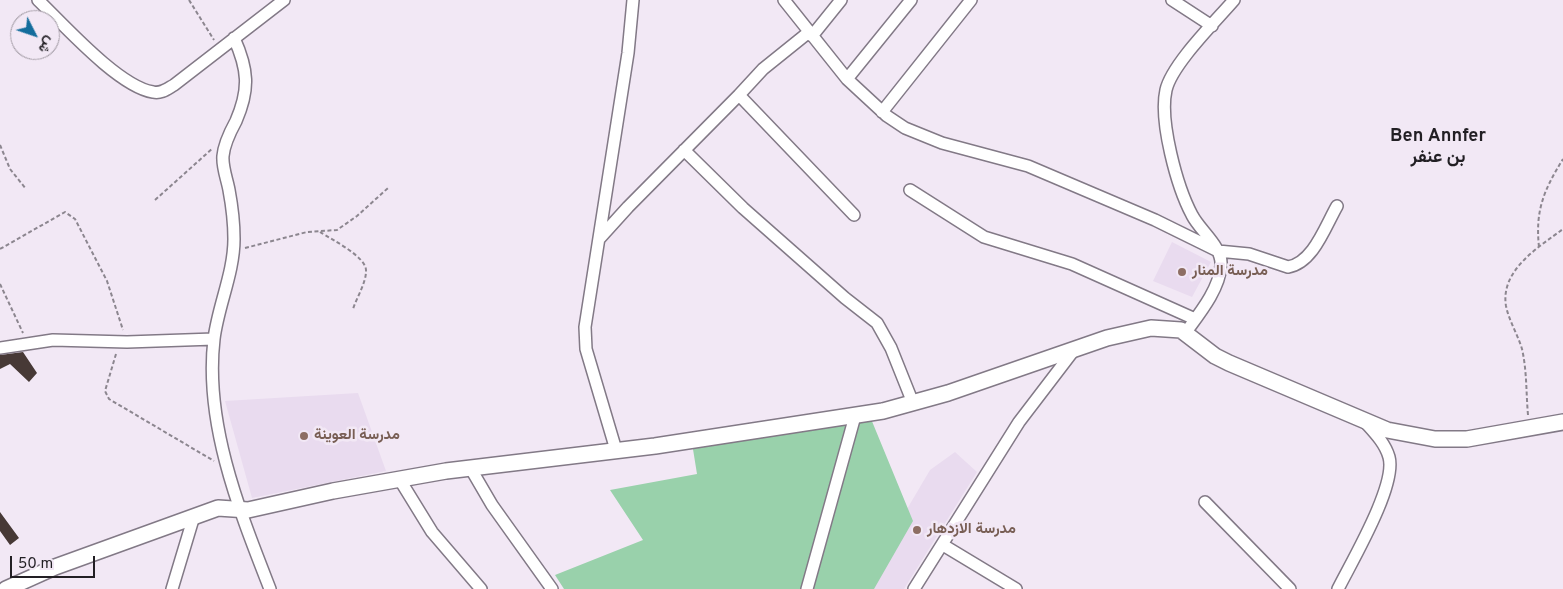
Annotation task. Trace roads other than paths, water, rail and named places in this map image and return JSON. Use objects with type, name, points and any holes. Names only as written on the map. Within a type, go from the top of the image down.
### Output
[{"type":"street","points":[[38,0],[100,59],[125,78],[152,92],[160,93],[174,85],[284,0]]},
{"type":"street","points":[[616,450],[586,349],[585,327],[628,53],[633,0]]},
{"type":"street","points":[[784,0],[847,79],[882,112],[918,135],[1028,166],[1156,220],[1218,252],[1249,254],[1288,267],[1294,266],[1308,256],[1337,206]]},
{"type":"street","points":[[599,239],[763,69],[810,34],[841,0]]},
{"type":"street","points":[[847,79],[911,0]]},
{"type":"street","points":[[882,112],[971,0]]},
{"type":"street","points":[[1172,0],[1212,26]]},
{"type":"street","points":[[1186,332],[1207,302],[1220,273],[1221,259],[1218,252],[1199,228],[1184,199],[1169,142],[1164,105],[1166,90],[1171,78],[1234,0]]},
{"type":"street","points":[[234,38],[242,56],[246,81],[240,110],[225,145],[223,162],[233,214],[233,250],[214,339],[217,415],[242,510],[270,589]]},
{"type":"street","points":[[739,95],[854,215]]},
{"type":"street","points":[[684,150],[743,208],[845,298],[877,323],[891,348],[913,403]]},
{"type":"street","points":[[910,190],[984,237],[1072,264],[1195,320]]},
{"type":"street","points":[[6,589],[55,567],[194,516],[224,507],[242,510],[260,508],[333,491],[471,468],[616,450],[855,416],[913,403],[1075,349],[1151,328],[1171,328],[1186,332],[1214,356],[1387,430],[1435,439],[1467,439],[1563,422]]},
{"type":"street","points":[[0,348],[27,342],[52,340],[214,339]]},
{"type":"street","points":[[914,589],[1019,422],[1075,349]]},
{"type":"street","points":[[807,589],[855,416]]},
{"type":"street","points":[[1338,589],[1369,526],[1388,480],[1389,456],[1381,442],[1365,422]]},
{"type":"street","points":[[471,468],[492,505],[552,589]]},
{"type":"street","points":[[400,480],[432,532],[481,589]]},
{"type":"street","points":[[1205,502],[1290,589]]},
{"type":"street","points":[[172,589],[194,516]]},
{"type":"street","points":[[943,545],[1016,589]]},
{"type":"place","name":"مدرسة المنار","points":[[1182,272]]},
{"type":"place","name":"مدرسة العوينة","points":[[304,436]]},
{"type":"place","name":"مدرسة الازدهار","points":[[917,530]]},
{"type":"district","name":"Ben Annfer بن عنفر","points":[[1438,147]]}]
